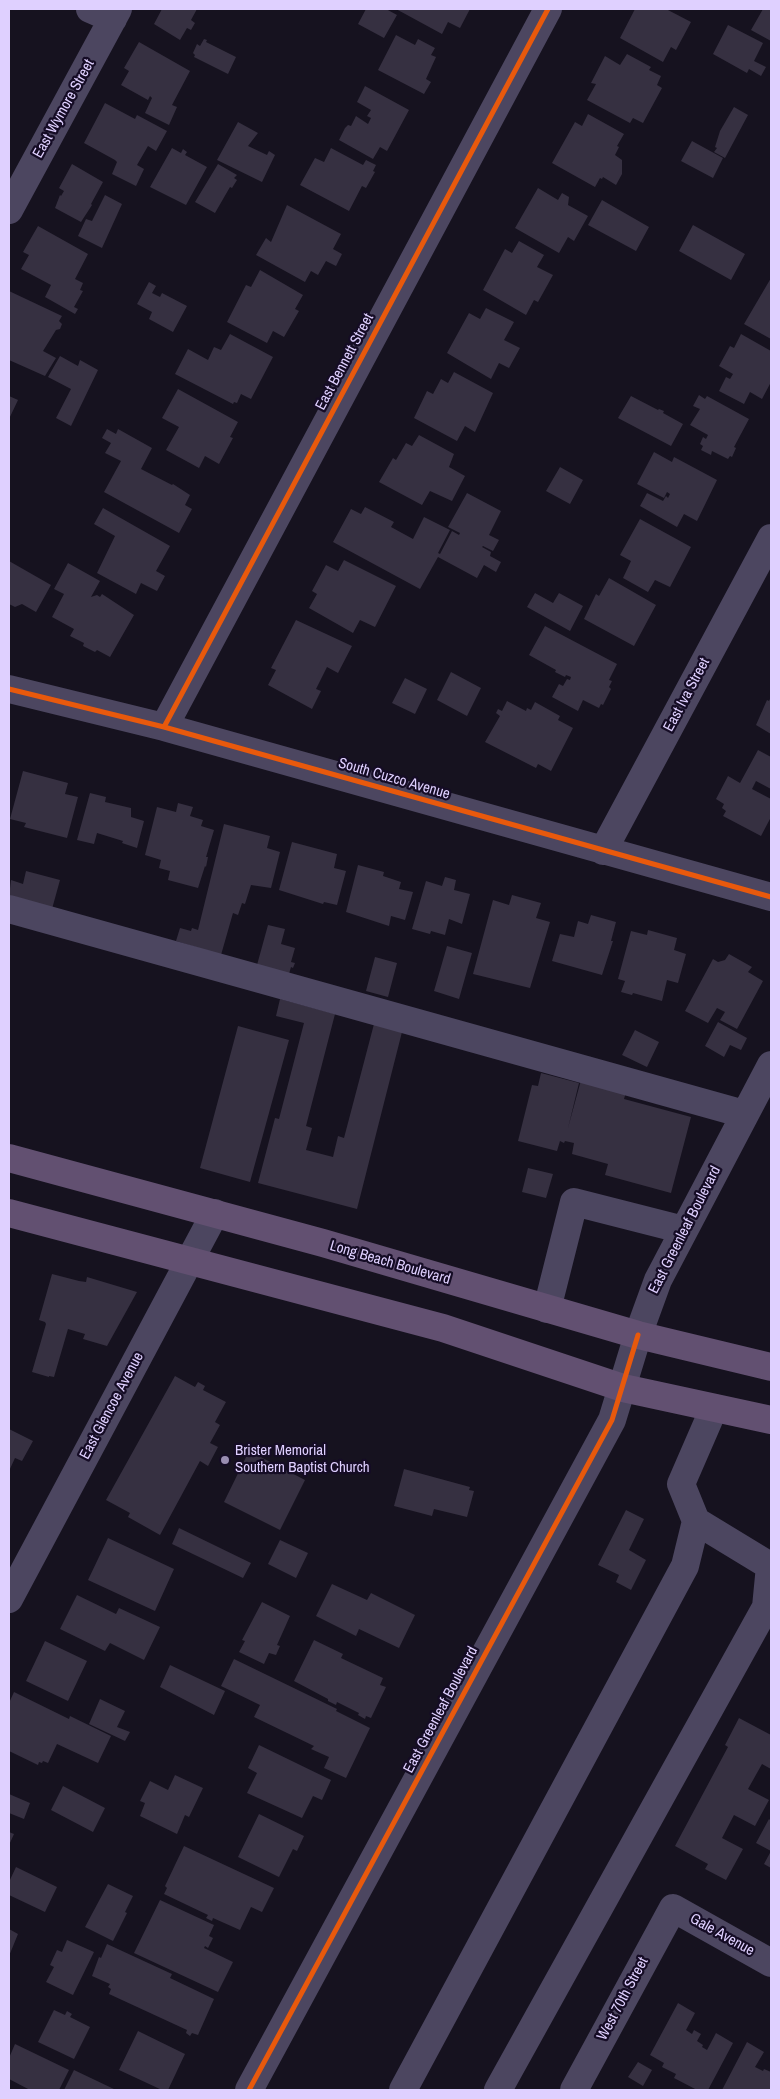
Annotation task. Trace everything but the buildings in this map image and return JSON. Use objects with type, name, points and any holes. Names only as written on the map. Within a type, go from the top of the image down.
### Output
[{"type":"main road","name":"Long Beach Boulevard","points":[[9,1158],[215,1213],[638,1336],[771,1367]]},
{"type":"main road","points":[[9,1213],[443,1328],[623,1388],[771,1420]]},
{"type":"street","name":"East Bennett Street","points":[[164,726],[548,9]]},
{"type":"street","name":"East Wymore Street","points":[[9,210],[107,12]]},
{"type":"street","name":"East Iva Street","points":[[603,851],[771,538]]},
{"type":"street","name":"South Cuzco Avenue","points":[[9,689],[164,726],[771,897]]},
{"type":"street","points":[[9,909],[744,1114]]},
{"type":"street","name":"East Greenleaf Boulevard","points":[[249,2090],[612,1420],[638,1336],[658,1280],[771,1065]]},
{"type":"street","points":[[547,1309],[574,1202],[684,1230]]},
{"type":"street","name":"East Glencoe Avenue","points":[[9,1599],[215,1213]]},
{"type":"street","points":[[403,2090],[685,1566],[696,1521],[681,1484],[714,1408]]},
{"type":"street","points":[[498,2090],[766,1607],[770,1566],[696,1521]]},
{"type":"street","name":"Gale Avenue","points":[[673,1908],[771,1963]]},
{"type":"street","name":"West 70th Street","points":[[574,2090],[673,1908]]},
{"type":"cycle path","points":[[164,727],[548,9]]},
{"type":"cycle path","points":[[9,689],[164,727],[771,897]]},
{"type":"cycle path","points":[[249,2090],[612,1420],[638,1335]]},
{"type":"place","name":"Brister Memorial Southern Baptist Church","points":[[225,1460]]}]
